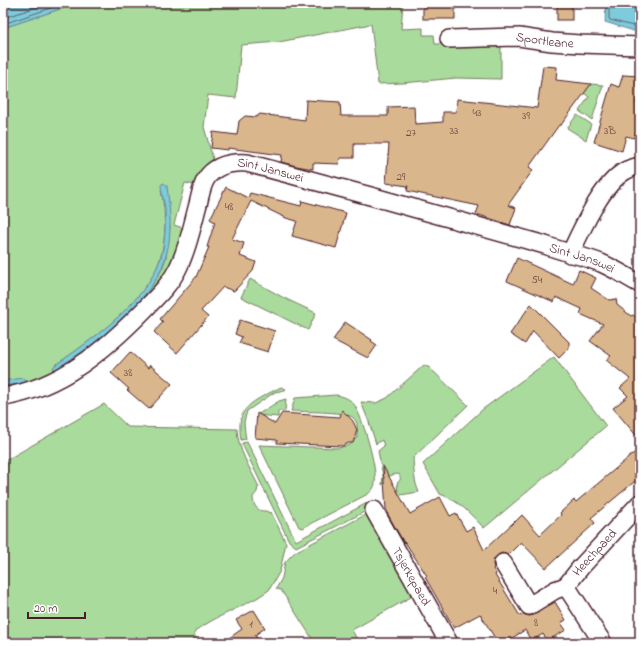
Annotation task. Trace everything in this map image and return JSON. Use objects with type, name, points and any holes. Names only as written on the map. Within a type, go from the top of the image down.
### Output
[{"type":"street","name":"Sportleane","points":[[449,39],[519,38],[580,44],[640,46]]},
{"type":"street","name":"Sint Janswei","points":[[3,397],[24,393],[42,387],[66,374],[89,359],[117,336],[151,302],[169,283],[179,266],[189,240],[202,188],[206,179],[211,173],[219,168],[238,162],[374,197],[545,245],[602,264],[640,284]]},
{"type":"street","points":[[570,254],[599,199],[625,171],[640,166]]},
{"type":"street","name":"Heechpaed","points":[[503,564],[529,606],[555,590],[566,586],[640,503]]},
{"type":"street","name":"Tsjerkepaed","points":[[374,510],[448,643]]},
{"type":"street","name":"Heechpaed","points":[[566,586],[603,643]]},
{"type":"green space","points":[[78,3],[403,3],[401,29],[423,28],[423,35],[434,35],[435,44],[501,43],[501,79],[456,78],[378,84],[371,24],[279,42],[241,45],[236,98],[208,95],[204,127],[213,159],[210,162],[199,186],[185,183],[174,225],[183,228],[168,268],[172,270],[154,294],[63,371],[3,392],[3,386],[25,383],[3,381],[3,28]],"holes":[[[161,190],[170,227],[166,258],[162,269],[154,283],[134,307],[98,340],[81,353],[54,366],[99,333],[129,307],[152,277],[162,253],[165,226]]]},
{"type":"green space","points":[[591,84],[603,85],[592,120],[579,111],[589,97],[584,93]]},
{"type":"green space","points":[[577,115],[591,124],[586,140],[567,128]]},
{"type":"green space","points":[[250,279],[284,298],[316,313],[308,330],[241,297]]},
{"type":"green space","points":[[554,357],[606,426],[484,528],[459,504],[440,494],[423,464],[483,409]]},
{"type":"green space","points":[[424,365],[430,368],[468,405],[413,458],[415,480],[419,492],[394,496],[398,493],[397,483],[400,480],[400,475],[395,474],[390,476],[382,485],[383,476],[378,451],[384,446],[382,440],[376,444],[361,402],[376,403],[387,398]]},
{"type":"green space","points":[[281,387],[286,389],[275,392],[247,411],[244,422],[246,439],[241,440],[240,421],[247,407],[258,399]]},
{"type":"green space","points":[[336,395],[351,401],[361,418],[372,455],[375,485],[366,495],[303,528],[299,527],[259,445],[338,448],[350,445],[357,437],[357,423],[352,417],[332,413],[291,411],[295,398]]},
{"type":"green space","points":[[286,399],[285,411],[278,411],[278,417],[257,415],[279,401]]},
{"type":"green space","points":[[104,404],[128,427],[237,429],[242,452],[259,487],[253,497],[254,503],[258,509],[271,512],[286,543],[280,571],[269,590],[257,598],[196,630],[194,634],[198,643],[3,643],[3,462]]},
{"type":"green space","points":[[247,442],[296,541],[367,503],[370,509],[296,547],[289,541],[243,446],[242,443]]},
{"type":"green space","points":[[365,515],[373,515],[413,586],[410,594],[411,597],[352,630],[359,643],[315,643],[281,590],[276,589],[282,578],[285,562],[295,552]]},
{"type":"water","points":[[3,3],[78,3],[3,28]]},
{"type":"water","points":[[606,3],[640,3],[640,21],[637,32],[605,22]]},
{"type":"water","points":[[163,183],[167,186],[170,213],[170,232],[168,250],[158,275],[148,291],[135,307],[119,322],[70,361],[55,370],[53,368],[54,366],[86,344],[119,316],[148,284],[157,267],[163,249],[165,234],[165,209],[161,185]]},
{"type":"water","points":[[23,378],[26,380],[25,383],[3,386],[3,381]]},
{"type":"building","points":[[423,3],[455,3],[455,19],[423,19]]},
{"type":"building","points":[[557,3],[572,3],[572,20],[557,20]]},
{"type":"building","points":[[543,66],[557,67],[556,80],[591,84],[529,167],[533,170],[508,205],[516,208],[510,225],[476,214],[479,206],[407,191],[408,186],[386,183],[389,144],[354,144],[354,158],[340,158],[339,164],[313,163],[313,169],[281,162],[282,155],[228,148],[228,150],[211,148],[213,132],[237,135],[239,121],[245,116],[256,117],[260,114],[305,120],[306,100],[340,102],[341,116],[388,116],[388,107],[414,106],[415,124],[443,122],[443,112],[456,112],[457,99],[537,108]]},
{"type":"building","points":[[623,75],[640,76],[640,91],[636,103],[640,104],[640,120],[634,138],[626,136],[622,151],[594,142],[611,84],[619,87]]},
{"type":"building","points":[[226,187],[248,198],[250,193],[301,206],[302,201],[346,213],[336,248],[292,236],[297,221],[286,218],[251,201],[232,239],[244,243],[240,256],[256,262],[253,271],[234,291],[223,287],[201,311],[208,317],[177,353],[154,332],[163,322],[160,319],[196,277],[209,247],[207,247],[215,222],[210,219]]},
{"type":"building","points":[[517,258],[573,284],[579,270],[596,278],[591,288],[609,300],[616,299],[617,305],[631,316],[633,315],[640,320],[640,440],[613,408],[628,396],[620,388],[630,379],[606,360],[611,356],[590,341],[603,324],[580,314],[582,309],[556,297],[554,302],[507,281]]},
{"type":"building","points":[[531,304],[569,342],[569,348],[559,358],[533,331],[525,344],[510,334]]},
{"type":"building","points":[[240,320],[275,331],[268,352],[239,343],[242,337],[235,334]]},
{"type":"building","points":[[345,322],[377,345],[368,358],[333,340]]},
{"type":"building","points":[[130,352],[148,368],[150,365],[172,384],[149,409],[127,390],[129,389],[111,373]]},
{"type":"building","points":[[342,410],[353,421],[357,430],[353,443],[342,446],[277,443],[277,440],[255,438],[257,413],[275,424],[282,413],[340,417]]},
{"type":"building","points":[[640,448],[640,477],[591,518],[595,523],[546,568],[521,542],[508,555],[502,553],[494,559],[493,569],[496,574],[495,575],[520,616],[523,614],[529,616],[534,615],[555,602],[566,620],[561,623],[566,630],[547,641],[543,634],[531,641],[525,630],[504,643],[498,643],[480,614],[454,628],[425,577],[427,576],[405,542],[404,543],[386,510],[383,466],[410,514],[440,497],[450,516],[456,513],[466,531],[473,527],[484,550],[522,515],[540,535],[574,500],[576,502]]},
{"type":"building","points":[[254,610],[265,628],[255,635],[260,643],[222,643],[242,629],[236,620]]}]
